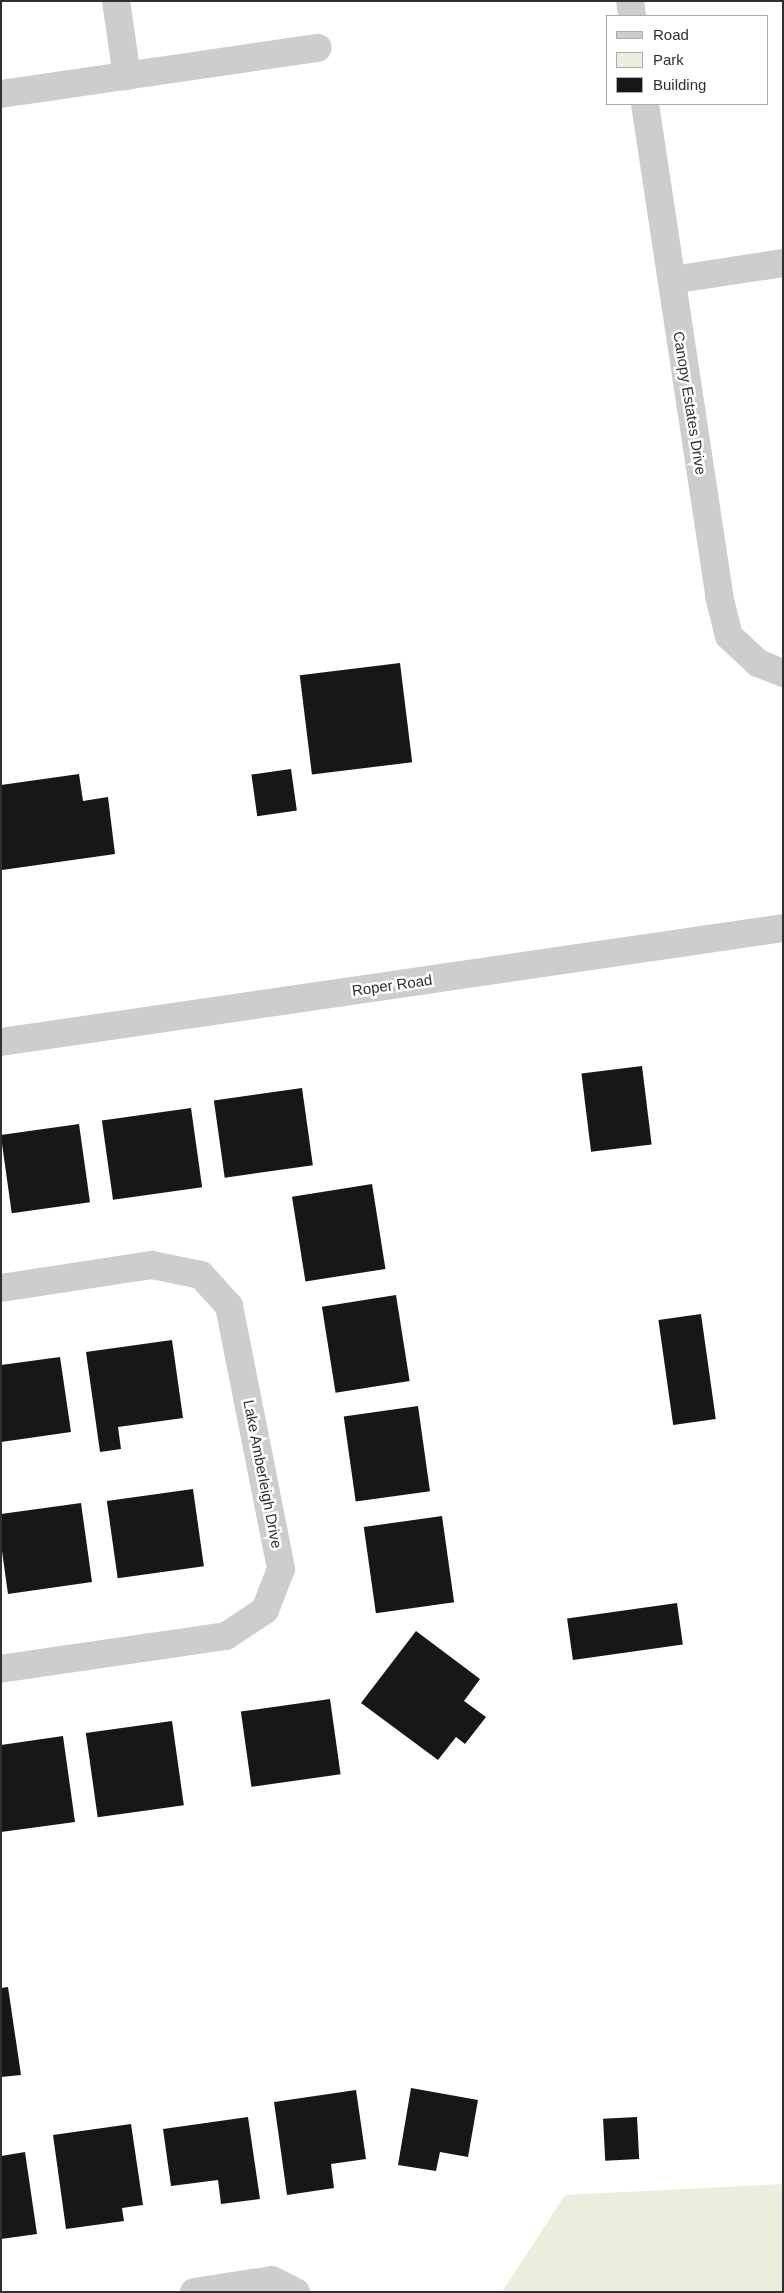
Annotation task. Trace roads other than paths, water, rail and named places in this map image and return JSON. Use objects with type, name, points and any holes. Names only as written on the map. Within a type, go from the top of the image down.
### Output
[{"type":"street","points":[[116,1],[127,76]]},
{"type":"street","points":[[630,1],[632,15]]},
{"type":"street","points":[[1,94],[318,48]]},
{"type":"street","name":"Canopy Estates Drive","points":[[645,105],[719,596],[730,636],[758,663],[783,673]]},
{"type":"street","points":[[672,280],[783,264]]},
{"type":"street","name":"Roper Road","points":[[1,1042],[783,928]]},
{"type":"street","name":"Lake Amberleigh Drive","points":[[1,1288],[152,1265],[201,1275],[229,1306],[281,1569],[265,1610],[226,1636],[1,1669]]},
{"type":"street","points":[[194,2292],[272,2280],[296,2292]]}]
